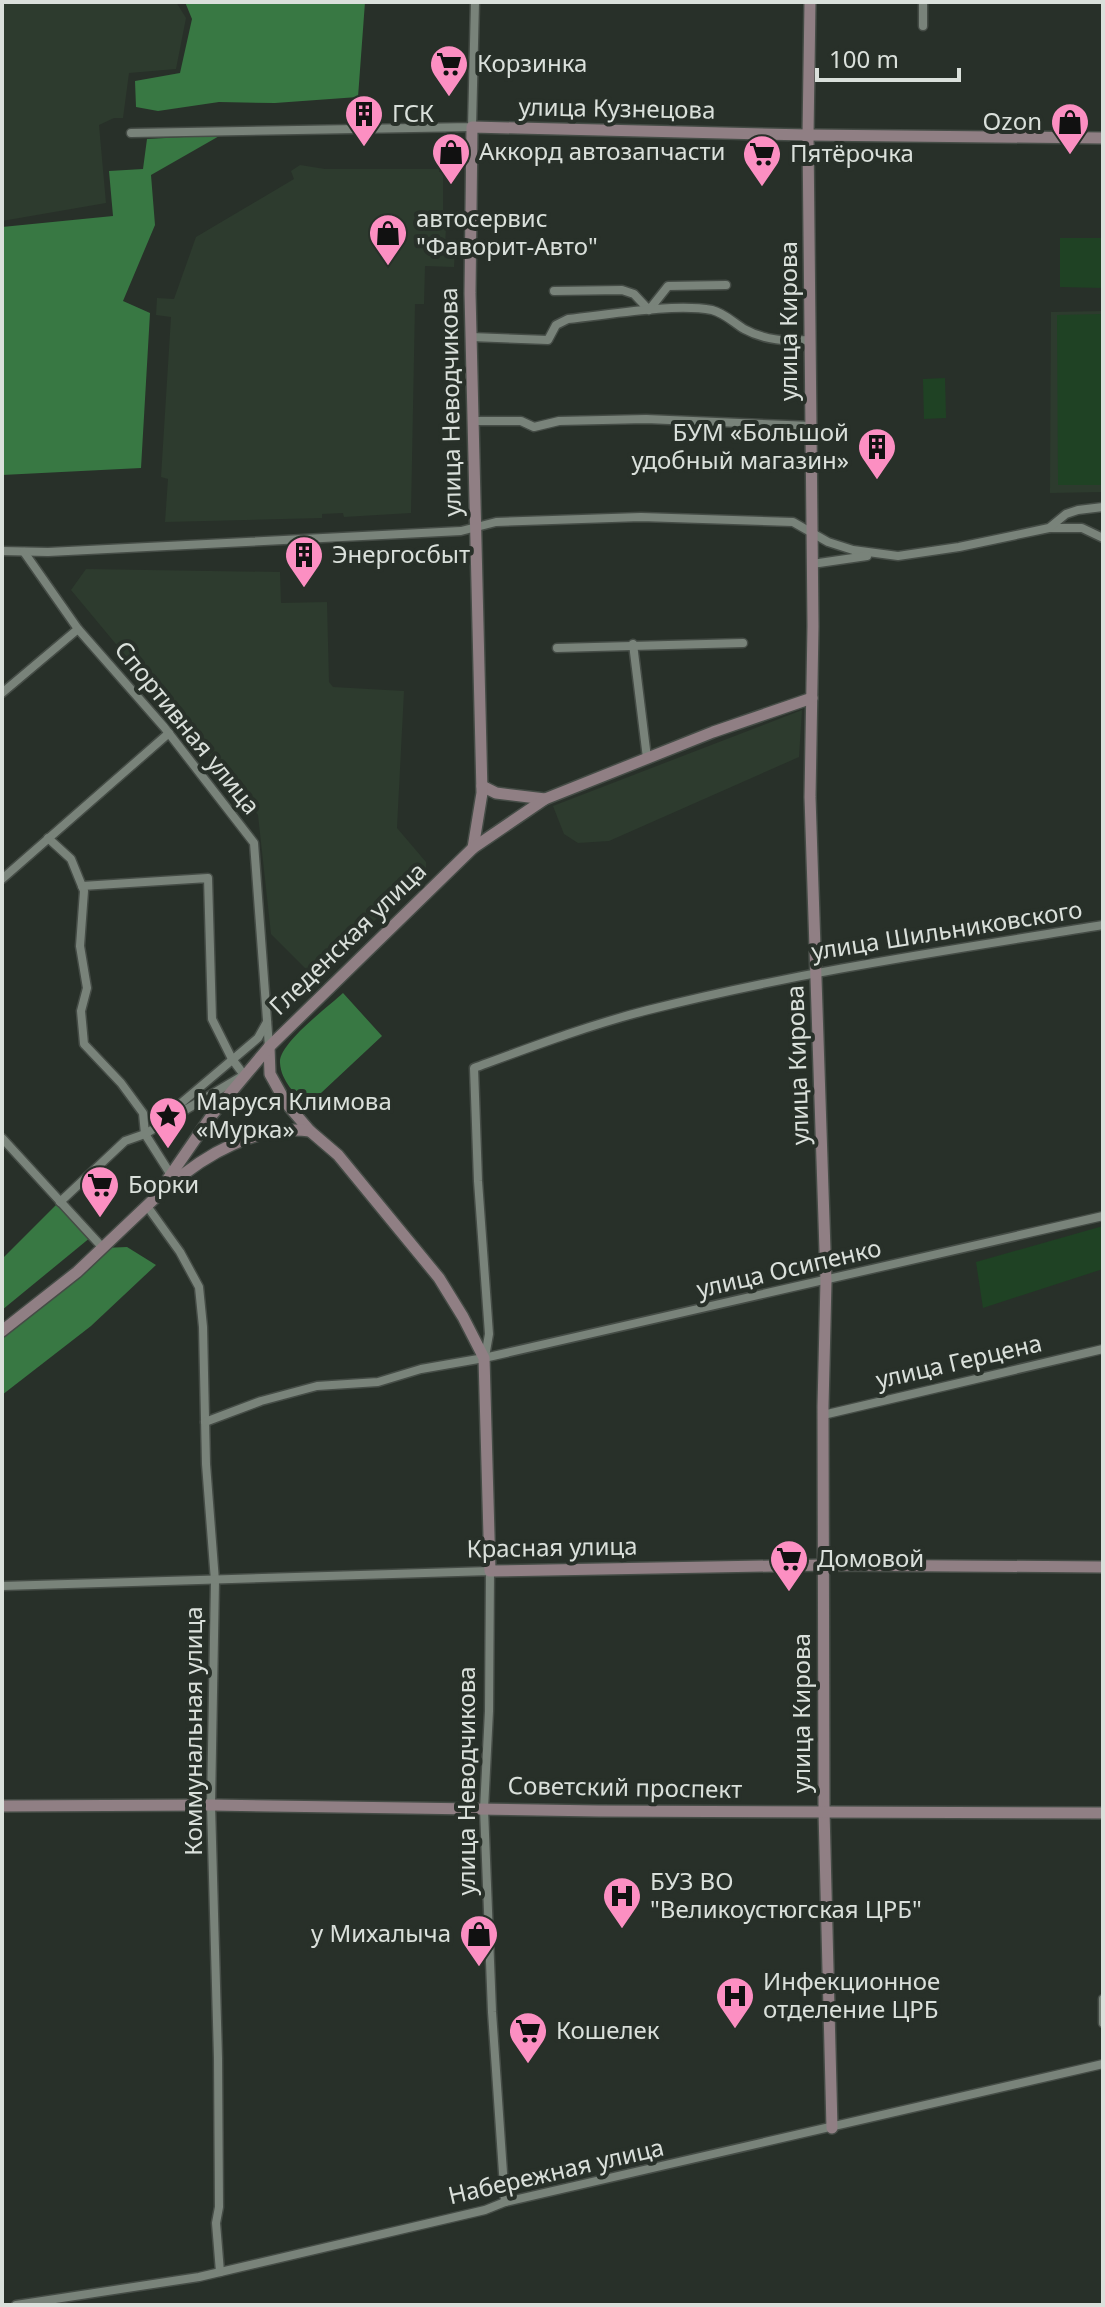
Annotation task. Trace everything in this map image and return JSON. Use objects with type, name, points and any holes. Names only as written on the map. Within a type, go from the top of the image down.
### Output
[{"type":"main road","name":"улица Кирова","points":[[810,2],[810,797],[826,1281],[823,1415],[824,1811],[832,2128]]},
{"type":"main road","name":"улица Кузнецова","points":[[472,127],[1103,138]]},
{"type":"main road","name":"улица Неводчикова","points":[[472,127],[471,337],[482,786],[473,848]]},
{"type":"main road","name":"Гледенская улица","points":[[2,1331],[43,1301],[150,1202],[244,1075],[269,1047],[473,848],[545,799],[713,732],[812,698]]},
{"type":"main road","points":[[482,786],[496,793],[545,799]]},
{"type":"main road","name":"улица Неводчикова","points":[[269,1047],[267,1061],[275,1086],[310,1131],[338,1155],[439,1278],[484,1358],[490,1571]]},
{"type":"main road","points":[[150,1202],[202,1161],[229,1147],[280,1130],[310,1131]]},
{"type":"main road","name":"Красная улица","points":[[490,1571],[825,1565],[1103,1567]]},
{"type":"main road","name":"Советский проспект","points":[[2,1806],[1103,1813]]},
{"type":"street","name":"улица Неводчикова","points":[[472,127],[475,2]]},
{"type":"street","points":[[923,2],[923,26]]},
{"type":"street","name":"улица Кузнецова","points":[[131,133],[472,127]]},
{"type":"street","points":[[649,310],[668,286],[726,285]]},
{"type":"street","points":[[554,291],[622,290],[634,294],[649,310]]},
{"type":"street","points":[[471,337],[548,340],[556,325],[562,321],[649,310],[713,310],[762,338],[810,340]]},
{"type":"street","points":[[473,421],[521,421],[534,427],[559,421],[646,419],[812,426]]},
{"type":"street","points":[[1049,528],[1066,514],[1103,507]]},
{"type":"street","points":[[2,551],[333,538],[476,528],[496,522],[641,517],[793,522],[836,544],[875,555]]},
{"type":"street","points":[[812,564],[932,551],[1049,528],[1082,528],[1103,538]]},
{"type":"street","name":"Спортивная улица","points":[[24,552],[78,629],[169,733],[254,843],[269,1047]]},
{"type":"street","points":[[2,693],[78,629]]},
{"type":"street","points":[[557,648],[743,643]]},
{"type":"street","points":[[633,644],[647,758]]},
{"type":"street","points":[[2,879],[169,733]]},
{"type":"street","points":[[48,838],[71,859],[84,891],[80,946],[87,988],[81,1011],[84,1044],[121,1083],[143,1113],[145,1134],[171,1175]]},
{"type":"street","points":[[60,1202],[125,1141],[145,1134],[244,1075],[232,1059],[212,1019],[208,878],[82,886]]},
{"type":"street","name":"улица Шильниковского","points":[[474,1068],[559,1037],[646,1011],[817,971],[1103,925]]},
{"type":"street","points":[[145,1134],[258,1038],[268,1019]]},
{"type":"street","name":"улица Неводчикова","points":[[474,1068],[489,1334],[484,1358]]},
{"type":"street","points":[[2,1138],[5,1149],[103,1248]]},
{"type":"street","name":"Коммунальная улица","points":[[150,1202],[199,1287],[215,1581],[211,1805],[218,2058],[219,2207],[216,2223],[220,2272]]},
{"type":"street","name":"улица Осипенко","points":[[205,1422],[261,1401],[317,1386],[378,1382],[421,1369],[484,1358],[1103,1216]]},
{"type":"street","name":"улица Герцена","points":[[823,1415],[1103,1349]]},
{"type":"street","name":"улица Неводчикова","points":[[490,1571],[489,1711],[484,1809],[492,2012],[505,2202]]},
{"type":"street","name":"Красная улица","points":[[2,1586],[490,1571]]},
{"type":"street","points":[[1103,1999],[1103,2023]]},
{"type":"street","name":"Набережная улица","points":[[16,2305],[220,2272],[485,2210],[505,2202],[1103,2064]]},
{"type":"shaded area","points":[[2,2],[176,2],[186,18],[176,69],[129,73],[123,118],[114,118],[99,125],[106,203],[2,221]]},
{"type":"shaded area","points":[[300,165],[325,169],[439,169],[443,172],[443,210],[456,211],[455,228],[446,228],[445,246],[455,247],[454,267],[425,266],[424,304],[415,304],[411,513],[344,517],[343,513],[322,514],[322,518],[165,522],[168,479],[161,477],[171,317],[156,315],[157,298],[174,299],[196,237],[294,179],[291,171]]},
{"type":"shaded area","points":[[1103,311],[1103,492],[1050,493],[1051,312]]},
{"type":"shaded area","points":[[86,569],[280,572],[281,603],[327,602],[329,682],[333,687],[404,691],[397,828],[426,862],[426,871],[315,978],[271,934],[258,815],[71,590]]},
{"type":"shaded area","points":[[802,710],[799,757],[609,841],[578,843],[564,834],[553,806]]},
{"type":"green space","points":[[185,2],[365,2],[358,97],[275,103],[219,102],[158,111],[136,107],[135,81],[180,73],[192,19]]},
{"type":"green space","points":[[221,135],[151,175],[155,225],[123,301],[150,313],[141,468],[2,475],[2,227],[113,216],[109,171],[143,169],[147,139]]},
{"type":"green space","points":[[1060,238],[1103,238],[1103,288],[1060,287]]},
{"type":"green space","points":[[1103,314],[1103,485],[1058,485],[1057,315]]},
{"type":"green space","points":[[945,378],[946,418],[924,419],[923,379]]},
{"type":"green space","points":[[343,993],[382,1036],[306,1107],[283,1076],[282,1055],[295,1036]]},
{"type":"green space","points":[[59,1202],[91,1237],[2,1310],[2,1259]]},
{"type":"green space","points":[[1103,1226],[1103,1269],[983,1308],[976,1262]]},
{"type":"green space","points":[[127,1247],[156,1265],[91,1326],[2,1395],[2,1331],[103,1248]]},
{"type":"place","name":"Корзинка","points":[[449,98]]},
{"type":"place","name":"ГСК","points":[[364,148]]},
{"type":"place","name":"Ozon","points":[[1070,156]]},
{"type":"place","name":"Аккорд автозапчасти","points":[[451,186]]},
{"type":"place","name":"Пятёрочка","points":[[762,188]]},
{"type":"place","name":"автосервис \"Фаворит-Авто\"","points":[[388,267]]},
{"type":"place","name":"БУМ «Большой удобный магазин»","points":[[877,481]]},
{"type":"place","name":"Энергосбыт","points":[[304,589]]},
{"type":"place","name":"Маруся Климова «Мурка»","points":[[168,1150]]},
{"type":"place","name":"Борки","points":[[100,1219]]},
{"type":"place","name":"Домовой","points":[[789,1593]]},
{"type":"place","name":"БУЗ ВО \"Великоустюгская ЦРБ\"","points":[[622,1930]]},
{"type":"place","name":"у Михалыча","points":[[479,1968]]},
{"type":"place","name":"Инфекционное отделение ЦРБ","points":[[735,2030]]},
{"type":"place","name":"Кошелек","points":[[528,2065]]}]
